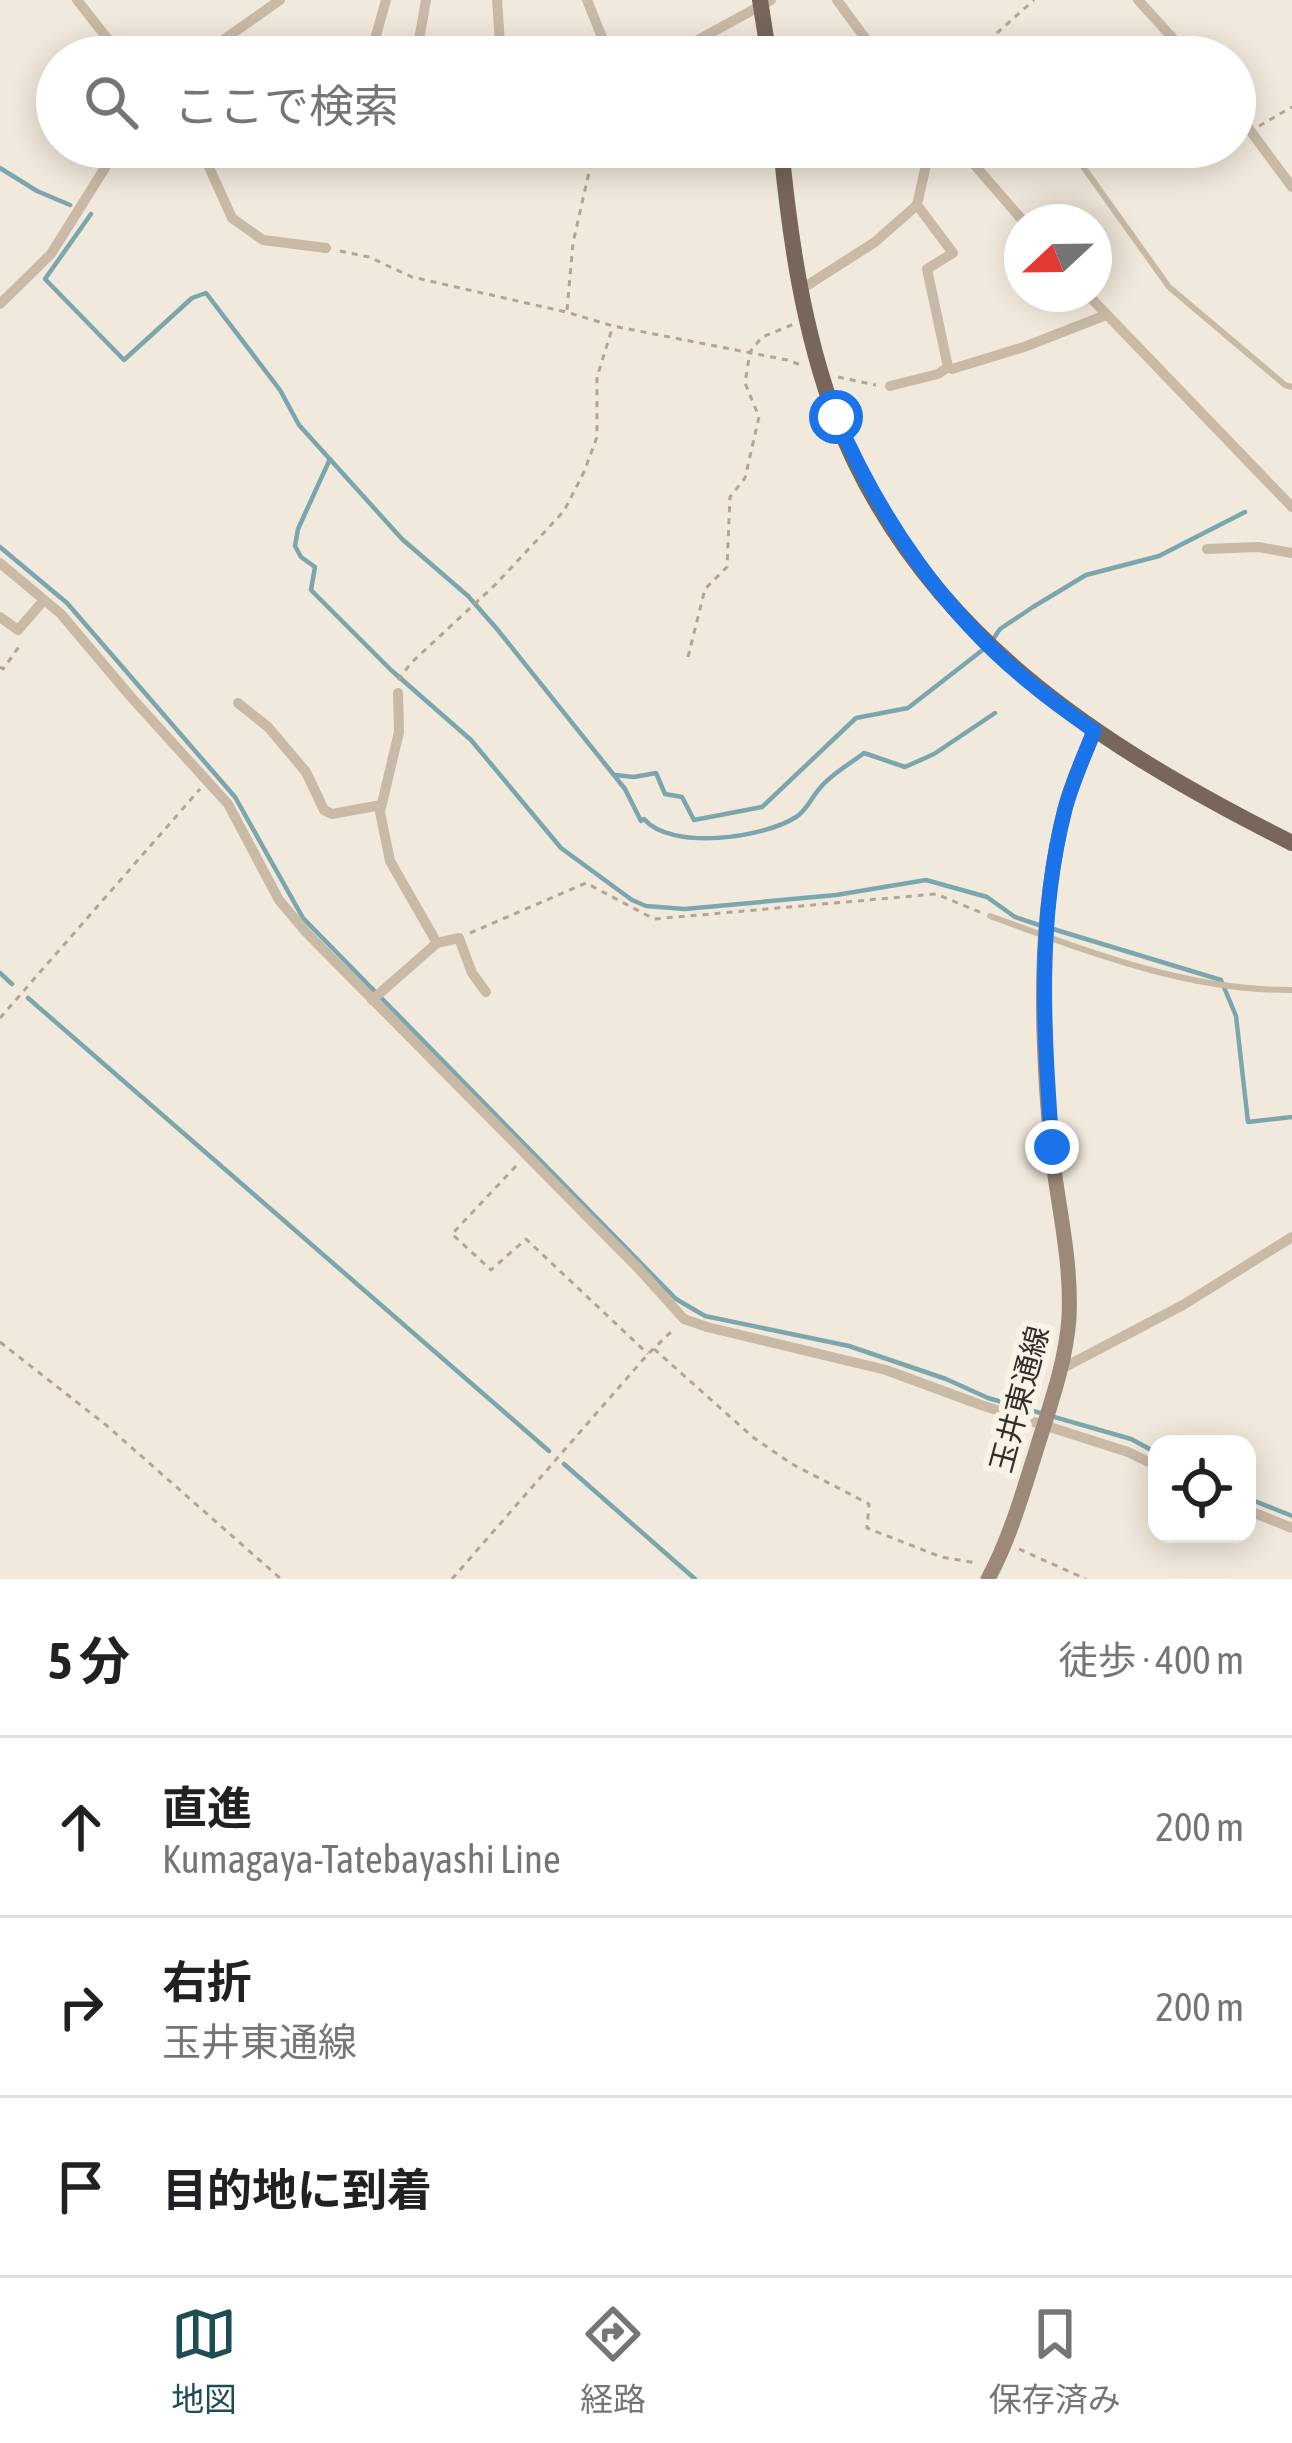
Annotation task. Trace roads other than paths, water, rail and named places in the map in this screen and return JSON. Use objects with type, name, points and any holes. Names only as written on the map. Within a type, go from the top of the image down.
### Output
[{"type":"main road","points":[[764,2],[768,36]]},
{"type":"main road","points":[[783,168],[800,290],[820,372],[843,434],[876,500],[931,580],[1031,684],[1094,731],[1165,776],[1292,843]]},
{"type":"street","points":[[76,0],[105,36]]},
{"type":"street","points":[[229,36],[280,0]]},
{"type":"street","points":[[376,36],[386,0]]},
{"type":"street","points":[[420,36],[426,0]]},
{"type":"street","points":[[497,0],[500,36]]},
{"type":"street","points":[[587,0],[602,36]]},
{"type":"street","points":[[837,0],[864,36]]},
{"type":"street","points":[[1138,0],[1171,36]]},
{"type":"street","points":[[704,36],[764,2]]},
{"type":"street","points":[[1256,136],[1292,188]]},
{"type":"street","points":[[0,304],[51,254],[105,168]]},
{"type":"street","points":[[209,168],[232,218],[263,240],[326,248]]},
{"type":"street","points":[[800,290],[874,242],[917,205],[925,168]]},
{"type":"street","points":[[976,168],[1008,204]]},
{"type":"street","points":[[917,205],[953,253],[927,269],[948,367]]},
{"type":"street","points":[[1103,312],[1292,507]]},
{"type":"street","points":[[948,367],[1024,347],[1106,315]]},
{"type":"street","points":[[890,386],[948,367]]},
{"type":"street","points":[[1207,549],[1292,553]]},
{"type":"street","points":[[0,563],[62,614],[228,804],[279,899],[306,932],[684,1319],[886,1370],[1045,1420],[1148,1462]]},
{"type":"street","points":[[0,617],[18,630],[44,600]]},
{"type":"street","points":[[398,693],[400,732],[381,805],[390,862],[436,943]]},
{"type":"street","points":[[238,703],[268,728],[306,772],[324,810],[332,814],[381,805]]},
{"type":"street","name":"玉井東通線","points":[[991,1573],[1007,1543],[1069,1323],[1069,1268],[1052,1147],[1043,1009],[1046,936],[1049,886],[1066,805],[1094,731]]},
{"type":"street","points":[[373,999],[436,943],[459,938],[472,973],[486,992]]},
{"type":"street","points":[[1059,1370],[1183,1305],[1292,1237]]},
{"type":"street","points":[[1256,1514],[1292,1528]]},
{"type":"lane","points":[[1084,168],[1169,287],[1292,387]]},
{"type":"lane","points":[[989,916],[1207,985],[1292,990]]},
{"type":"waterway","points":[[0,168],[70,205]]},
{"type":"waterway","points":[[91,214],[45,279],[124,360],[192,298],[206,293],[280,390],[299,425],[402,539],[468,596],[497,629],[625,789],[641,821],[696,838],[763,831],[800,814],[824,783],[864,753],[905,767],[934,754],[995,713]]},
{"type":"waterway","points":[[330,459],[295,546],[315,567],[311,590],[391,670],[471,740],[561,848],[632,900],[685,909],[836,895],[926,880],[987,897],[1015,917],[1042,926]]},
{"type":"waterway","points":[[615,775],[656,773],[665,794],[682,797],[694,820],[762,807],[856,718],[908,708],[989,645],[1000,629],[1033,607],[1086,575],[1159,556],[1245,512]]},
{"type":"waterway","points":[[0,547],[67,603],[235,797],[303,918],[676,1299],[705,1316],[849,1346],[988,1398],[1131,1439],[1148,1448]]},
{"type":"waterway","points":[[1053,929],[1221,980],[1236,1016],[1248,1122],[1292,1117]]},
{"type":"waterway","points":[[0,973],[12,984]]},
{"type":"waterway","points":[[28,998],[549,1451]]},
{"type":"waterway","points":[[564,1464],[695,1579]]},
{"type":"waterway","points":[[1256,1502],[1292,1516]]}]
